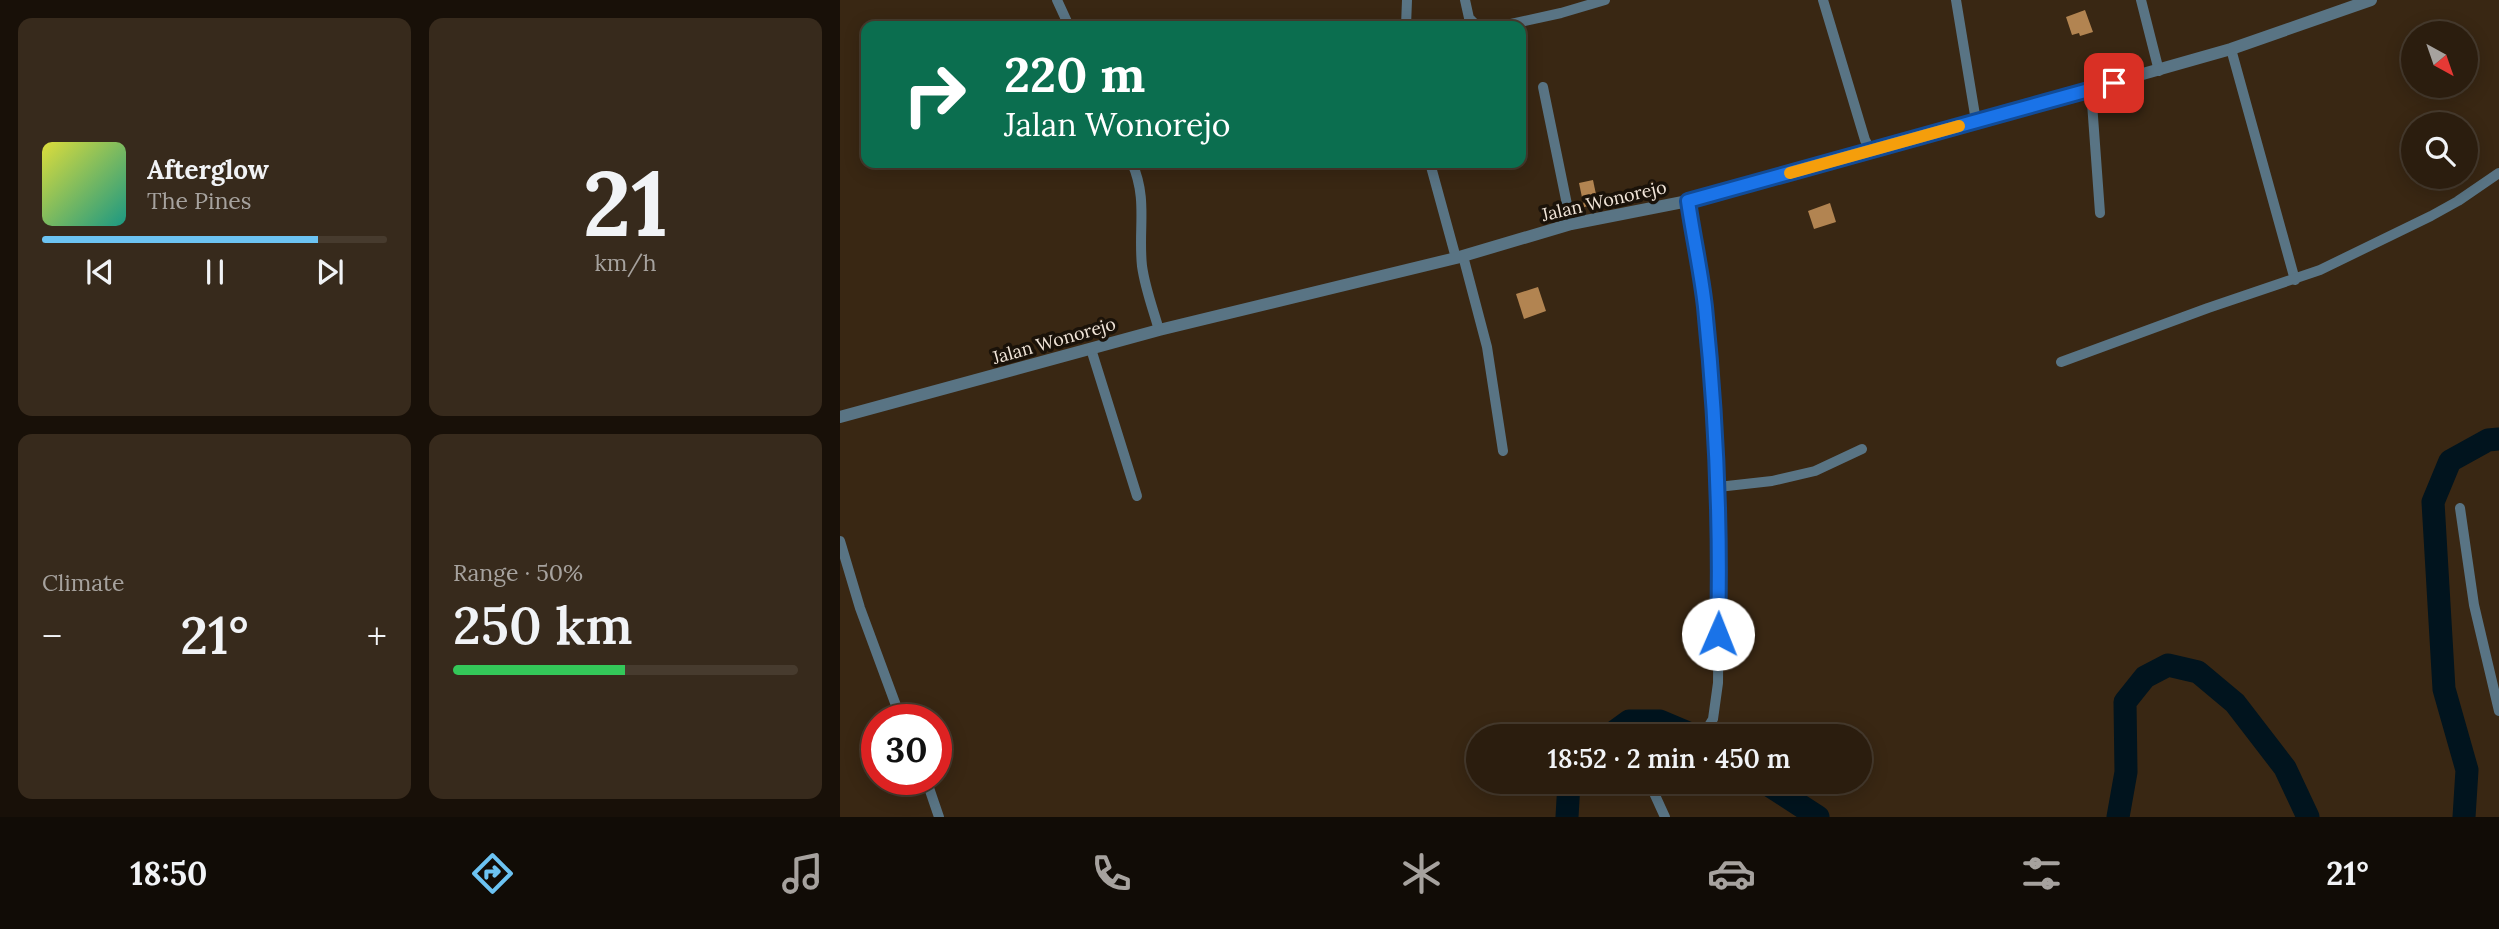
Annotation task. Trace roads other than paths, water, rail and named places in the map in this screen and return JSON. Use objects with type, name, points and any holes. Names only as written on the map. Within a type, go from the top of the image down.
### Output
[{"type":"street","points":[[1057,0],[1067,21]]},
{"type":"street","points":[[1406,21],[1407,0]]},
{"type":"street","points":[[1465,0],[1472,21]]},
{"type":"street","points":[[1525,21],[1605,0]]},
{"type":"street","points":[[1823,0],[1864,140],[1871,151]]},
{"type":"street","points":[[1956,0],[1976,121]]},
{"type":"street","points":[[2141,0],[2159,71]]},
{"type":"street","name":"Jalan Wonorejo","points":[[840,417],[1159,330],[1460,257],[1571,224],[1688,201],[2159,71],[2371,0]]},
{"type":"street","points":[[2231,49],[2295,280]]},
{"type":"street","points":[[1543,87],[1571,224]]},
{"type":"street","points":[[2091,89],[2101,213]]},
{"type":"street","points":[[1134,168],[1142,194],[1142,265],[1159,330]]},
{"type":"street","points":[[1432,168],[1487,347],[1503,451]]},
{"type":"street","points":[[2061,362],[2320,270],[2431,216],[2499,173]]},
{"type":"street","points":[[1688,201],[1704,304],[1718,487],[1718,683],[1713,719],[1708,724]]},
{"type":"street","points":[[1091,349],[1138,496]]},
{"type":"street","points":[[1718,487],[1772,481],[1815,471],[1862,449]]},
{"type":"street","points":[[2460,508],[2474,605],[2499,711]]},
{"type":"street","points":[[840,541],[860,608],[895,704]]},
{"type":"street","points":[[1654,794],[1665,817]]},
{"type":"street","points":[[931,795],[939,817]]},
{"type":"waterway","points":[[2464,817],[2467,770],[2444,689],[2433,502],[2450,461],[2488,440],[2499,439]]},
{"type":"waterway","points":[[2118,817],[2126,772],[2125,702],[2145,677],[2168,665],[2198,672],[2235,703],[2285,768],[2308,817]]},
{"type":"waterway","points":[[1625,724],[1629,721],[1660,721],[1667,724]]},
{"type":"waterway","points":[[1567,817],[1568,794]]},
{"type":"waterway","points":[[1783,794],[1818,817]]}]
